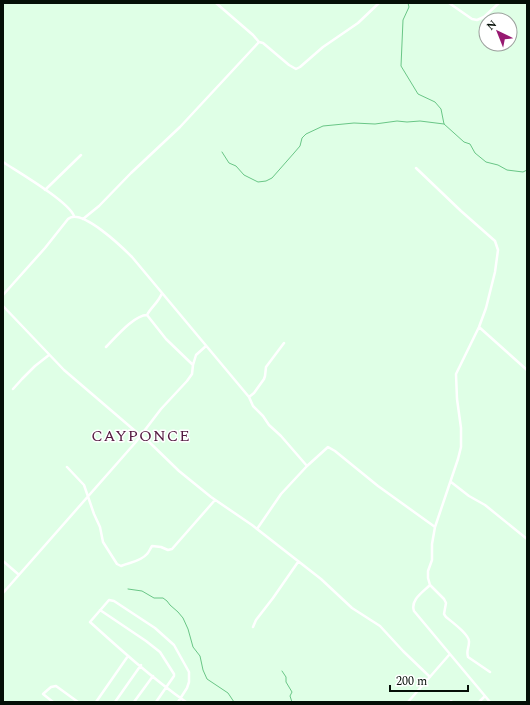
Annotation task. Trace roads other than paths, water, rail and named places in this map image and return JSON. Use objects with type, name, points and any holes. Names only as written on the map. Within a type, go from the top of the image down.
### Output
[{"type":"street","points":[[216,3],[259,42],[271,49],[293,68],[298,68],[323,47],[358,23],[379,3]]},
{"type":"street","points":[[449,3],[472,19],[477,20],[484,17],[499,3]]},
{"type":"street","points":[[83,219],[99,206],[131,173],[180,127],[259,42]]},
{"type":"street","points":[[45,190],[81,155]]},
{"type":"street","points":[[3,162],[45,190],[69,209],[74,216],[83,219],[118,243],[249,397],[253,406],[263,416],[269,425],[281,436],[307,466]]},
{"type":"street","points":[[416,168],[495,241],[498,250],[495,272],[479,327],[456,374],[457,399],[462,440],[458,459],[435,527],[432,560],[428,571],[430,585],[446,603],[444,614],[468,636],[470,640],[467,649],[468,657],[490,672]]},
{"type":"street","points":[[3,295],[45,248],[68,219],[71,216],[74,216]]},
{"type":"street","points":[[148,315],[148,312],[160,298],[162,293]]},
{"type":"street","points":[[3,306],[64,370],[145,438],[179,471],[215,500],[257,529],[321,579],[359,614],[380,626],[430,677]]},
{"type":"street","points":[[106,347],[128,325],[144,315],[148,315]]},
{"type":"street","points":[[148,315],[166,339],[193,365]]},
{"type":"street","points":[[479,327],[527,370]]},
{"type":"street","points":[[249,397],[254,393],[264,379],[266,367],[284,343]]},
{"type":"street","points":[[3,592],[141,436],[161,408],[192,374],[196,355],[206,346]]},
{"type":"street","points":[[13,390],[22,379],[49,355]]},
{"type":"street","points":[[257,529],[277,499],[307,466],[326,448],[331,448],[378,486],[435,527]]},
{"type":"street","points":[[67,467],[84,485],[100,527],[103,542],[117,564],[121,566],[126,563],[137,562],[147,554],[152,546],[161,547],[168,550],[172,549],[215,500]]},
{"type":"street","points":[[450,482],[469,496],[485,505],[527,539]]},
{"type":"street","points":[[3,561],[18,574]]},
{"type":"street","points":[[253,627],[256,620],[274,598],[298,562]]},
{"type":"street","points":[[430,585],[417,597],[413,605],[413,609],[449,655],[490,702]]},
{"type":"street","points":[[178,702],[181,698],[187,688],[190,672],[174,645],[155,628],[114,600],[109,600],[90,622],[166,688],[181,698],[186,702]]},
{"type":"street","points":[[100,610],[160,652],[174,674],[156,702]]},
{"type":"street","points":[[408,702],[449,655]]},
{"type":"street","points":[[96,702],[128,656]]},
{"type":"street","points":[[115,702],[141,665]]},
{"type":"street","points":[[134,702],[153,676]]},
{"type":"street","points":[[53,702],[43,694],[51,687],[56,686],[78,702]]},
{"type":"street","points":[[479,702],[485,696]]},
{"type":"waterway","points":[[408,3],[409,7],[403,20],[401,66],[418,94],[435,102],[441,109],[444,124],[464,142],[470,144],[475,153],[486,162],[498,165],[507,170],[523,172],[527,170]]},
{"type":"waterway","points":[[222,152],[229,163],[236,166],[244,175],[258,182],[266,181],[272,178],[300,146],[302,138],[306,134],[323,126],[354,123],[375,124],[397,121],[420,121],[444,124]]},
{"type":"waterway","points":[[128,589],[142,591],[154,598],[163,598],[178,612],[183,618],[188,629],[193,647],[200,656],[203,670],[207,679],[228,693],[234,702]]},
{"type":"waterway","points":[[282,671],[292,692],[290,696],[292,702]]},
{"type":"district","name":"CAYPONCE","points":[[141,435]]}]
